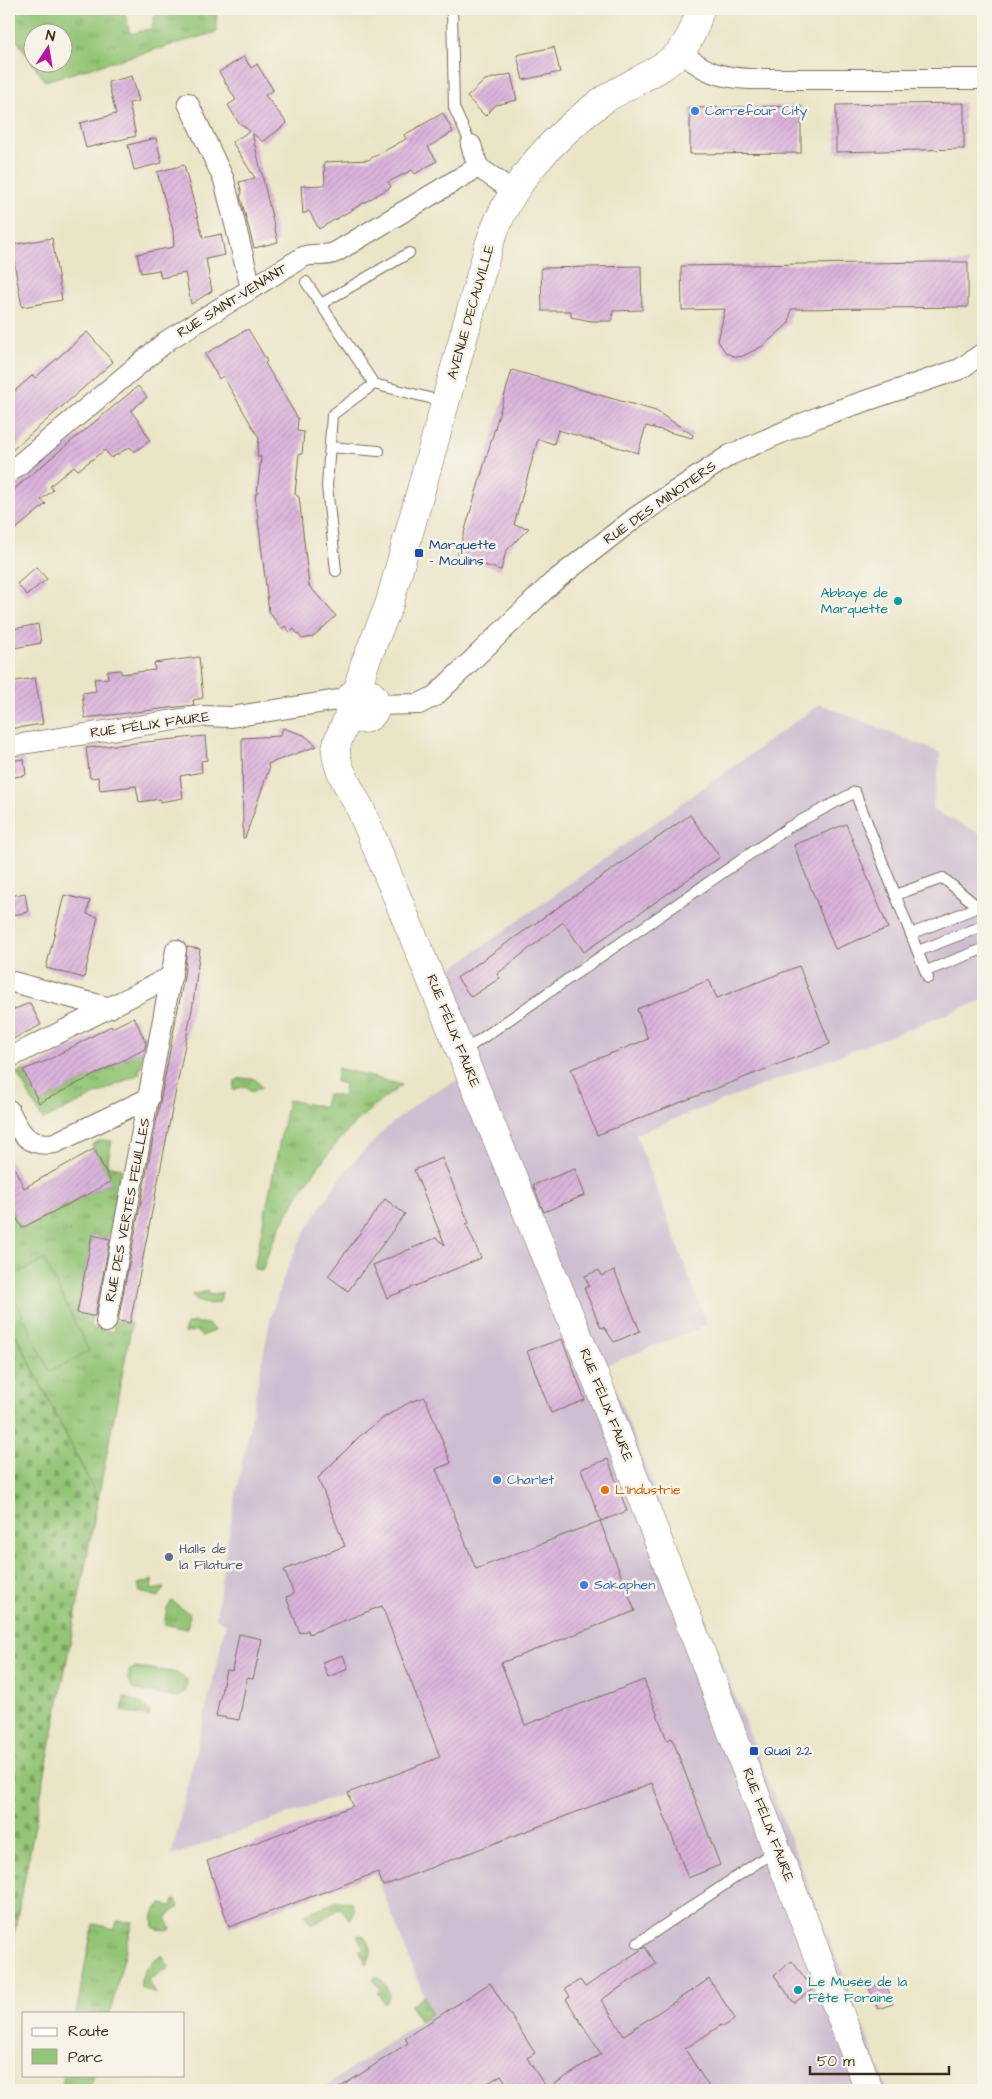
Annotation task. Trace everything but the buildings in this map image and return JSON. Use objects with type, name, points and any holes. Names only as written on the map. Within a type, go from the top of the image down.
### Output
[{"type":"street","name":"AVENUE DECAUVILLE","points":[[360,705],[365,663],[389,605],[489,245],[499,218],[513,191],[530,166],[563,133],[604,100],[669,61],[680,52],[693,30],[700,9]]},
{"type":"street","points":[[680,52],[701,67],[716,75],[727,78],[983,78]]},
{"type":"street","points":[[188,103],[224,180],[251,288]]},
{"type":"street","points":[[471,144],[478,167],[513,191]]},
{"type":"street","name":"RUE SAINT-VENANT","points":[[9,473],[168,340],[308,255],[325,256],[336,252],[478,167]]},
{"type":"street","name":"RUE DES MINOTIERS","points":[[360,705],[419,704],[434,696],[553,582],[636,516],[730,455],[818,417],[960,369],[983,353]]},
{"type":"street","name":"RUE FÉLIX FAURE","points":[[9,746],[201,716],[231,717],[360,705],[353,757],[354,778],[361,810],[598,1384],[869,2090]]},
{"type":"street","name":"RUE DES VERTES FEUILLES","points":[[106,1322],[176,950]]},
{"type":"street","points":[[9,1058],[172,976]]},
{"type":"street","points":[[9,981],[110,1008]]},
{"type":"street","name":"RUE DES VERTES FEUILLES","points":[[9,1110],[24,1136],[40,1143],[48,1144],[55,1143],[149,1098]]},
{"type":"lane","points":[[452,9],[454,108],[471,144]]},
{"type":"lane","points":[[321,304],[409,253]]},
{"type":"lane","points":[[306,282],[374,384],[446,402]]},
{"type":"lane","points":[[336,571],[327,486],[332,415],[374,384]]},
{"type":"lane","points":[[330,447],[379,451]]},
{"type":"lane","points":[[461,1052],[789,827],[855,792],[927,974],[983,949]]},
{"type":"lane","points":[[895,894],[943,878],[981,909]]},
{"type":"lane","points":[[911,934],[981,909]]},
{"type":"lane","points":[[918,951],[983,926]]},
{"type":"lane","points":[[638,1943],[777,1850]]},
{"type":"shaded area","points":[[820,704],[941,753],[932,810],[983,835],[983,1000],[636,1134],[707,1325],[606,1365],[888,2090],[320,2090],[431,2014],[344,1794],[171,1856],[226,1624],[216,1618],[227,1542],[270,1320],[281,1284],[297,1246],[315,1215],[345,1171],[383,1131],[427,1095],[478,1071],[442,982],[451,969]]},
{"type":"green space","points":[[9,9],[124,9],[130,34],[152,28],[156,10],[216,9],[217,32],[45,81],[39,72],[72,72],[72,22],[22,22],[22,48],[9,29]]},
{"type":"green space","points":[[143,1034],[145,1038],[139,1074],[43,1120],[17,1073],[23,1070],[41,1104],[41,1102],[126,1059],[128,1060],[127,1058],[139,1052]]},
{"type":"green space","points":[[338,1068],[402,1085],[379,1102],[350,1128],[319,1165],[279,1229],[262,1271],[254,1269],[288,1100],[324,1107],[327,1094],[343,1097],[345,1084],[336,1082]]},
{"type":"green space","points":[[241,1078],[255,1079],[262,1088],[251,1092],[246,1086],[233,1090],[235,1081]]},
{"type":"green space","points":[[101,1140],[112,1141],[107,1165],[121,1168],[108,1238],[92,1235],[77,1312],[92,1316],[91,1327],[113,1332],[115,1320],[132,1324],[98,1499],[9,1321],[9,1203],[21,1227],[20,1229],[111,1184],[92,1145]]},
{"type":"green space","points":[[44,1260],[89,1351],[50,1372],[9,1287],[9,1278]]},
{"type":"green space","points":[[207,1291],[209,1295],[222,1292],[220,1302],[204,1303],[192,1295]]},
{"type":"green space","points":[[9,1321],[98,1499],[9,1960]]},
{"type":"green space","points":[[194,1322],[208,1324],[215,1331],[201,1336],[197,1330],[184,1334],[186,1325]]},
{"type":"green space","points":[[153,1580],[151,1590],[164,1588],[159,1597],[140,1592],[138,1584]]},
{"type":"green space","points":[[172,1601],[190,1614],[187,1629],[164,1624],[167,1609]]},
{"type":"green space","points":[[137,1667],[177,1673],[187,1681],[186,1689],[182,1695],[176,1698],[133,1689],[128,1681],[128,1676],[130,1670]]},
{"type":"green space","points":[[124,1697],[142,1704],[150,1713],[149,1717],[122,1711]]},
{"type":"green space","points":[[175,1899],[179,1907],[166,1917],[171,1929],[167,1931],[154,1928],[156,1909],[161,1904],[171,1906]]},
{"type":"green space","points":[[338,1901],[351,1902],[354,1912],[350,1920],[341,1908],[312,1925],[305,1914]]},
{"type":"green space","points":[[117,1921],[133,1922],[110,2012],[76,2012],[93,1924],[115,1929]]},
{"type":"green space","points":[[361,1935],[368,1941],[371,1948],[367,1964],[359,1951],[364,1948],[357,1936]]},
{"type":"green space","points":[[162,1955],[169,1967],[148,1980],[156,1994],[141,1988],[141,1982],[146,1969]]},
{"type":"green space","points":[[377,1977],[384,1982],[388,1989],[389,1997],[385,2004],[377,1992],[381,1990],[373,1978]]},
{"type":"green space","points":[[424,1996],[431,2014],[419,2021],[411,2005]]},
{"type":"green space","points":[[64,2076],[94,2076],[88,2090],[61,2090]]},
{"type":"place","name":"Carrefour City","points":[[695,111]]},
{"type":"place","name":"Marquette – Moulins","points":[[419,553]]},
{"type":"place","name":"Abbaye de Marquette","points":[[898,601]]},
{"type":"place","name":"Charlet","points":[[497,1480]]},
{"type":"place","name":"L'Industrie","points":[[605,1490]]},
{"type":"place","name":"Halls de la Filature","points":[[169,1557]]},
{"type":"place","name":"Sakaphen","points":[[584,1585]]},
{"type":"place","name":"Quai 22","points":[[754,1751]]},
{"type":"place","name":"Le Musée de la Fête Foraine","points":[[798,1990]]}]
